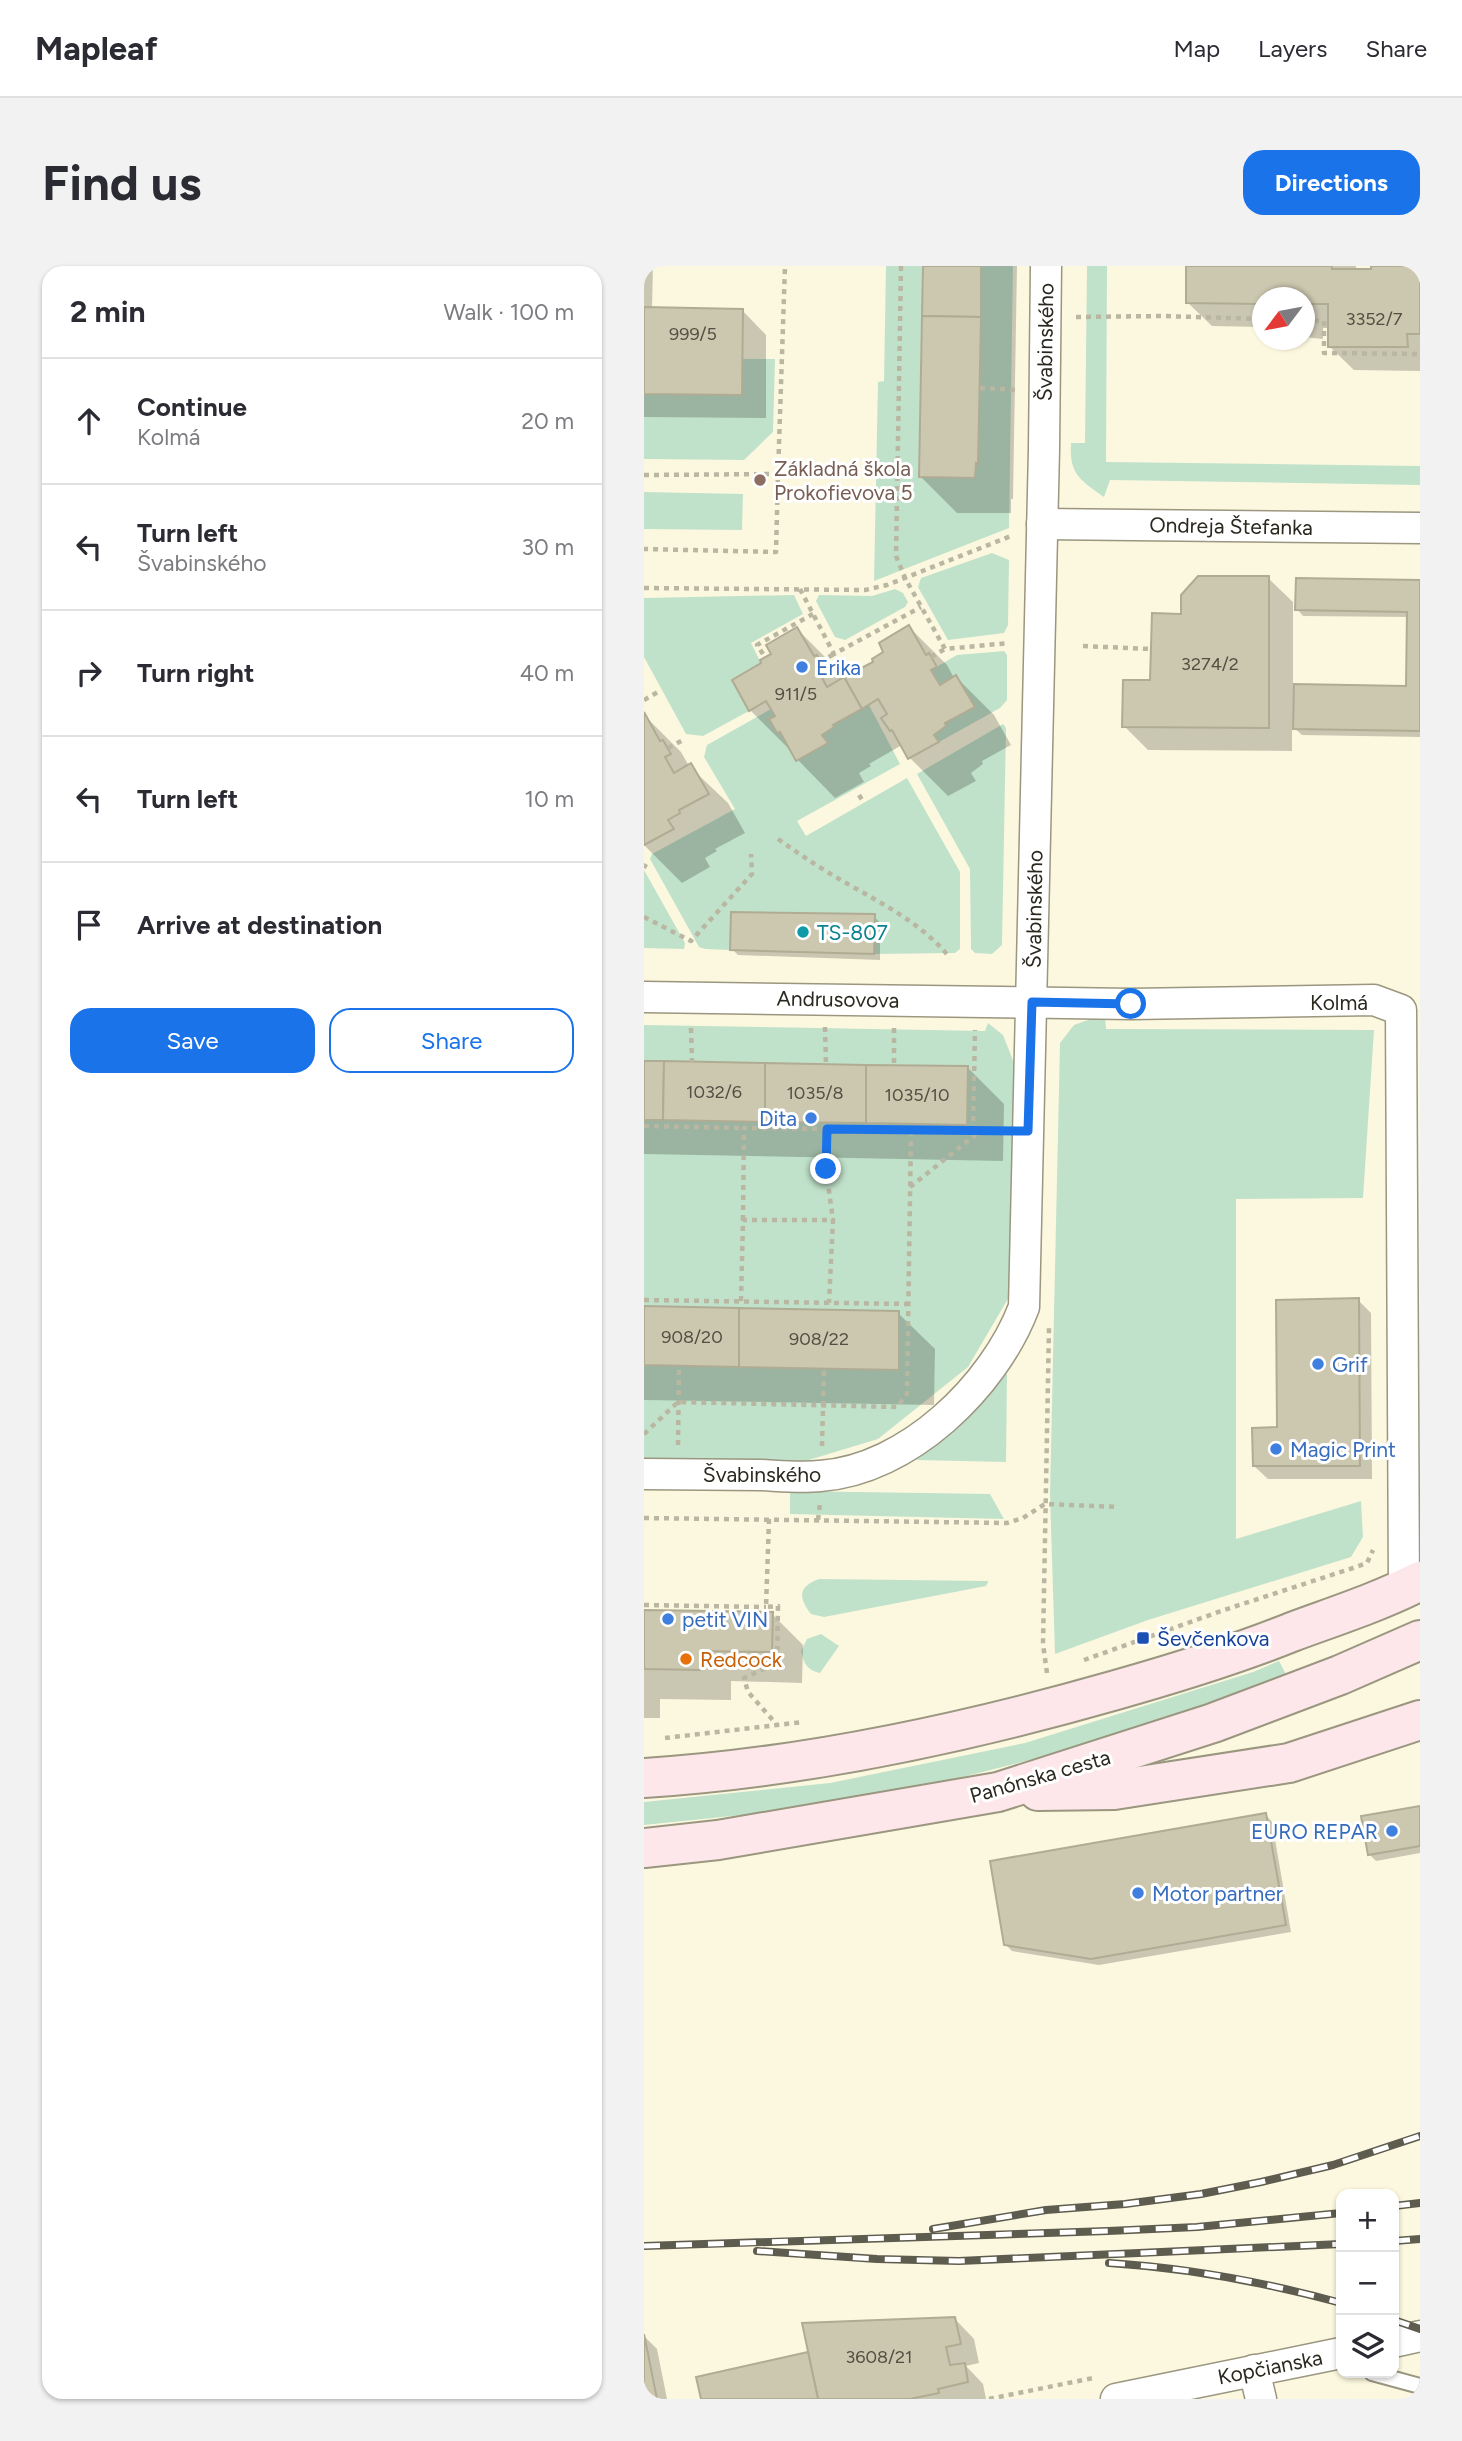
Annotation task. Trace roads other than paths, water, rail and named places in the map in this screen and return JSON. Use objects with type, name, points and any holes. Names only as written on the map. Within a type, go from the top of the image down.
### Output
[{"type":"main road","points":[[644,1778],[811,1759],[888,1746],[998,1722],[1161,1678],[1257,1646],[1412,1585]]},
{"type":"main road","name":"Panónska cesta","points":[[644,1848],[718,1840],[998,1792],[1213,1723],[1340,1675],[1420,1640]]},
{"type":"main road","points":[[998,1792],[1114,1790],[1289,1763],[1420,1720]]},
{"type":"street","name":"Švabinského","points":[[644,1474],[822,1476],[890,1455],[916,1440],[954,1410],[981,1382],[1001,1355],[1024,1307],[1046,266]]},
{"type":"street","name":"Ondreja Štefanka","points":[[1042,524],[1420,528]]},
{"type":"street","name":"Andrusovova","points":[[644,997],[1032,1002]]},
{"type":"street","name":"Kolmá","points":[[1032,1002],[1131,1004],[1374,1000],[1401,1010],[1412,1585]]},
{"type":"street","points":[[1399,2341],[1420,2336]]},
{"type":"street","name":"Kopčianska","points":[[1116,2399],[1254,2370],[1336,2356]]},
{"type":"street","points":[[1254,2370],[1261,2399]]},
{"type":"lane","points":[[1390,2378],[1420,2386]]},
{"type":"railway","points":[[933,2229],[1046,2210],[1125,2204],[1201,2194],[1333,2165],[1420,2136]]},
{"type":"railway","points":[[1399,2205],[1420,2203]]},
{"type":"railway","points":[[644,2246],[1197,2227],[1336,2213]]},
{"type":"railway","points":[[1399,2241],[1420,2239]]},
{"type":"railway","points":[[757,2251],[959,2261],[1336,2244]]},
{"type":"railway","points":[[1109,2263],[1226,2277],[1336,2302]]},
{"type":"railway","points":[[1399,2322],[1420,2329]]},
{"type":"place","name":"Základná škola Prokofievova 5","points":[[760,480]]},
{"type":"place","name":"Erika","points":[[802,667]]},
{"type":"place","name":"TS-807","points":[[803,932]]},
{"type":"place","name":"Dita","points":[[811,1118]]},
{"type":"place","name":"Grif","points":[[1318,1364]]},
{"type":"place","name":"Magic Print","points":[[1276,1449]]},
{"type":"place","name":"petit VIN","points":[[668,1619]]},
{"type":"place","name":"Ševčenkova","points":[[1143,1638]]},
{"type":"place","name":"Redcock","points":[[686,1659]]},
{"type":"place","name":"EURO REPAR","points":[[1392,1831]]},
{"type":"place","name":"Motor partner","points":[[1138,1893]]}]
